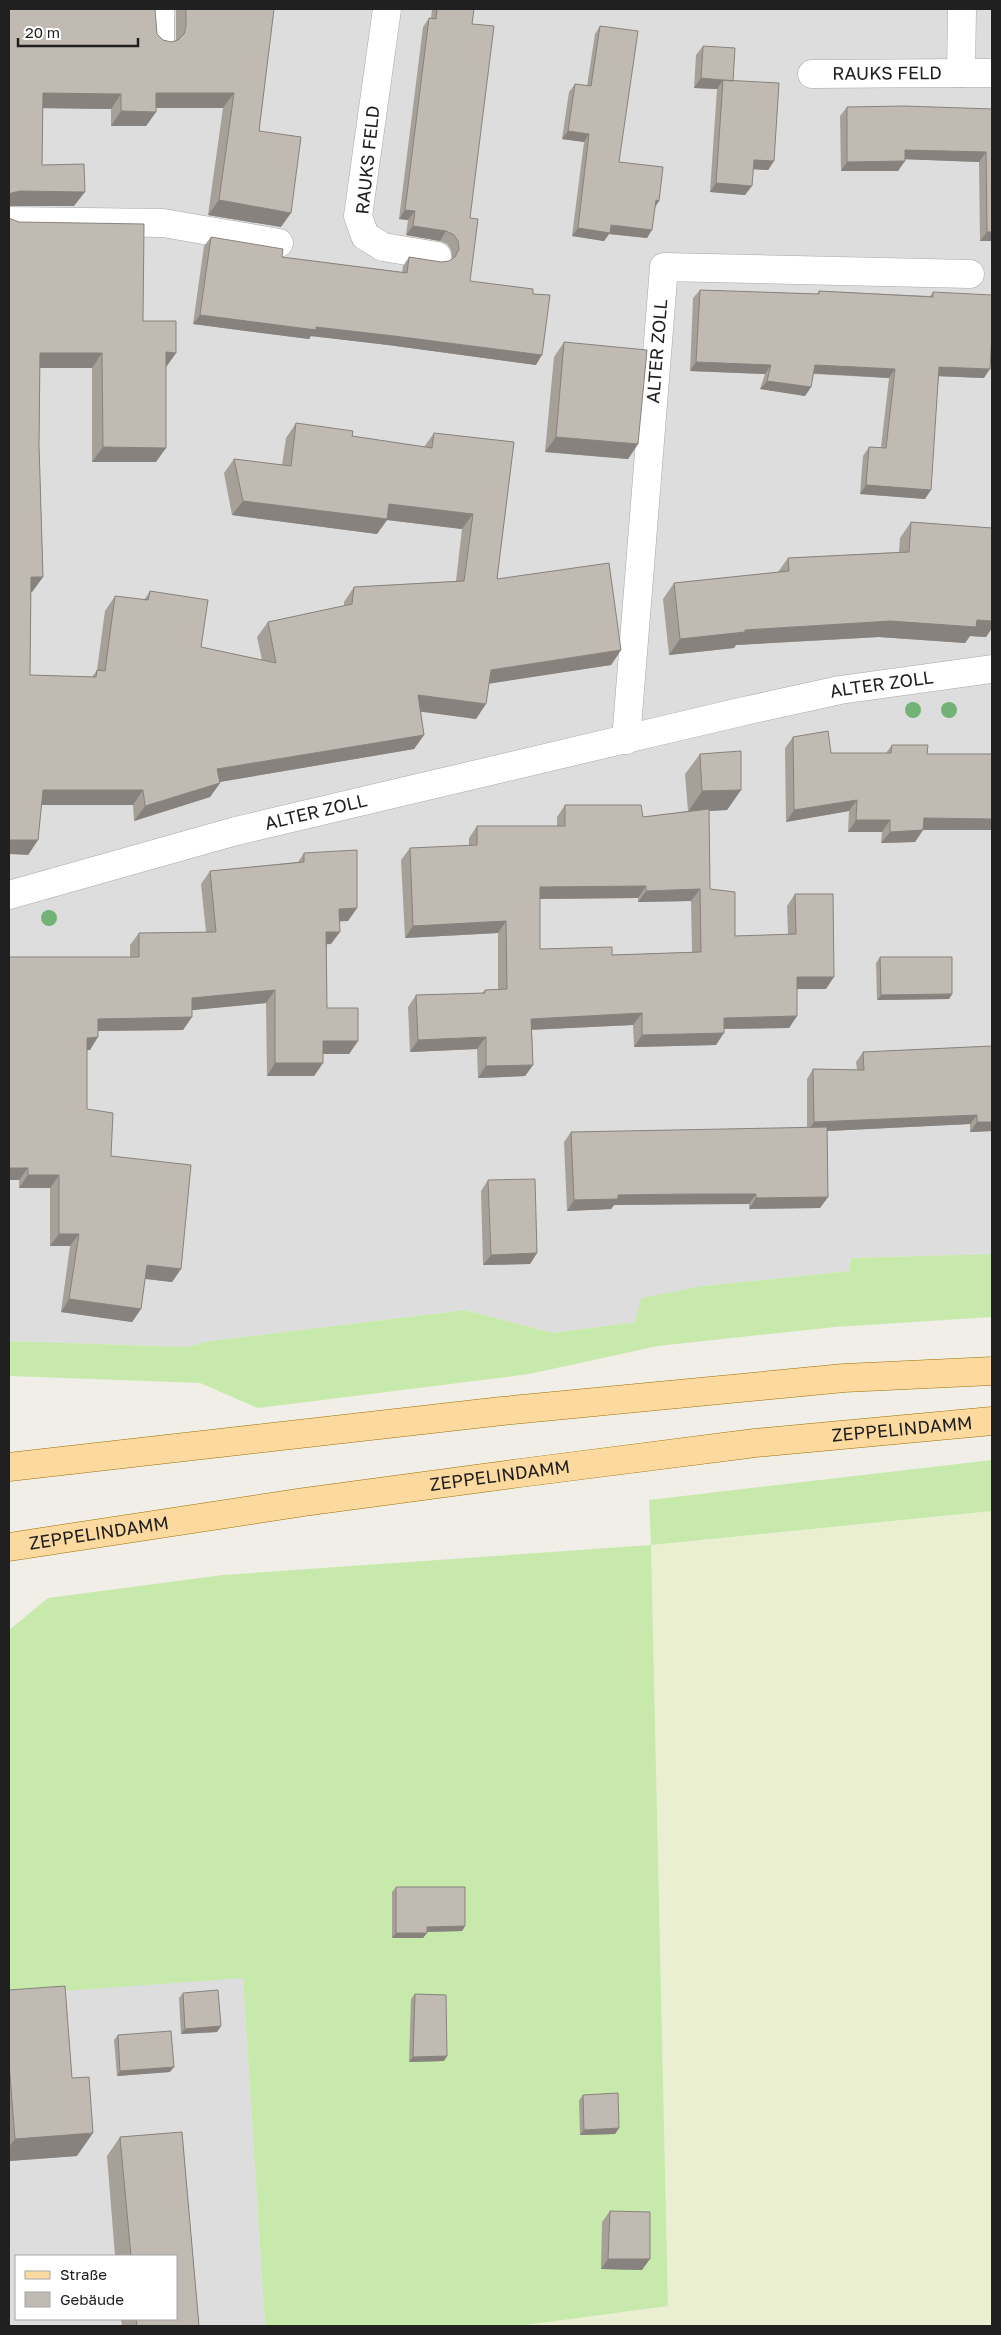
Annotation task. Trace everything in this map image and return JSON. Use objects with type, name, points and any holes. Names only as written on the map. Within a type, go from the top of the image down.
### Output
[{"type":"main road","points":[[9,1467],[502,1410],[844,1378],[992,1371]]},
{"type":"main road","name":"ZEPPELINDAMM","points":[[9,1547],[304,1502],[559,1468],[755,1443],[992,1420]]},
{"type":"street","points":[[160,9],[160,41]]},
{"type":"street","name":"RAUKS FELD","points":[[387,9],[358,216],[365,236],[382,247],[437,256]]},
{"type":"street","name":"RAUKS FELD","points":[[961,73],[962,9]]},
{"type":"street","name":"RAUKS FELD","points":[[812,74],[992,73]]},
{"type":"street","points":[[9,221],[163,223],[279,243]]},
{"type":"street","name":"ALTER ZOLL","points":[[626,740],[664,266],[970,274]]},
{"type":"street","name":"ALTER ZOLL","points":[[9,895],[236,832],[840,690],[992,669]]},
{"type":"shaded area","points":[[9,9],[992,9],[992,1254],[851,1258],[849,1271],[703,1286],[635,1322],[553,1333],[465,1310],[210,1341],[186,1347],[9,1341]]},
{"type":"shaded area","points":[[243,1977],[265,2326],[9,2326],[9,1995]]},
{"type":"green space","points":[[992,1254],[992,1317],[835,1327],[658,1346],[529,1374],[258,1408],[200,1383],[10,1376],[9,1396],[9,1341],[186,1347],[210,1341],[465,1310],[553,1333],[635,1322],[641,1298],[703,1286],[849,1271],[851,1258]]},
{"type":"green space","points":[[992,1460],[992,1511],[651,1545],[649,1500]]},
{"type":"green space","points":[[992,1511],[992,2326],[518,2326],[668,2306],[651,1545]]},
{"type":"green space","points":[[651,1545],[668,2306],[518,2326],[265,2326],[243,1978],[9,1995],[9,1630],[48,1598],[223,1575]]},
{"type":"building","points":[[9,9],[155,9],[157,34],[163,40],[171,42],[178,40],[184,34],[186,9],[274,9],[259,131],[301,137],[291,213],[219,200],[234,93],[156,93],[156,112],[121,111],[121,94],[43,93],[42,165],[84,164],[85,192],[20,191],[11,193],[9,196]]},
{"type":"building","points":[[437,9],[474,9],[472,24],[494,26],[470,218],[478,219],[470,281],[533,289],[533,294],[550,295],[542,355],[394,336],[316,327],[316,330],[200,315],[211,237],[283,249],[282,257],[407,273],[409,257],[441,262],[449,261],[455,257],[459,249],[458,241],[454,235],[446,231],[413,226],[415,211],[405,210],[429,18],[436,19]]},
{"type":"building","points":[[600,26],[638,31],[619,162],[663,167],[659,201],[656,200],[652,230],[611,225],[610,233],[578,228],[589,134],[568,131],[575,84],[591,86]]},
{"type":"building","points":[[703,46],[735,48],[733,81],[701,78]]},
{"type":"building","points":[[723,80],[779,83],[774,161],[754,160],[752,186],[716,183]]},
{"type":"building","points":[[904,106],[992,109],[992,232],[987,232],[986,152],[905,150],[905,161],[847,162],[847,107]]},
{"type":"building","points":[[9,217],[19,222],[144,224],[143,321],[176,321],[176,353],[166,352],[166,448],[103,447],[102,353],[40,353],[39,444],[43,577],[31,577],[30,675],[96,677],[97,670],[105,671],[115,596],[148,600],[150,591],[208,600],[201,647],[276,663],[268,622],[352,604],[354,587],[464,581],[473,514],[389,504],[387,519],[243,501],[234,459],[291,466],[296,423],[353,431],[352,436],[432,448],[434,433],[514,442],[497,579],[609,563],[621,650],[491,670],[486,704],[418,695],[424,735],[217,769],[220,783],[145,806],[143,790],[43,790],[38,840],[9,840]]},
{"type":"building","points":[[700,290],[819,294],[819,291],[933,297],[933,292],[992,295],[990,369],[939,367],[931,490],[866,485],[869,447],[886,448],[895,369],[815,365],[811,387],[767,381],[771,365],[696,362]]},
{"type":"building","points":[[564,342],[647,350],[638,444],[556,437]]},
{"type":"building","points":[[911,522],[992,528],[992,621],[977,620],[976,627],[890,621],[745,630],[745,632],[680,639],[674,583],[789,571],[788,558],[909,552]]},
{"type":"building","points":[[828,731],[831,753],[891,753],[892,745],[928,745],[927,754],[992,754],[992,819],[924,818],[923,830],[890,832],[890,820],[856,820],[857,800],[794,810],[793,737]]},
{"type":"building","points":[[741,751],[741,790],[702,791],[700,754]]},
{"type":"building","points":[[565,805],[641,805],[643,817],[709,809],[710,889],[735,892],[735,936],[796,934],[795,894],[833,894],[834,977],[797,977],[797,1016],[724,1018],[724,1033],[642,1035],[642,1013],[531,1019],[533,1065],[486,1066],[486,1037],[418,1040],[416,995],[485,993],[485,990],[507,989],[506,921],[413,926],[410,848],[477,845],[477,826],[565,826]],"holes":[[[646,886],[646,891],[700,889],[701,952],[612,955],[612,947],[540,949],[540,887]]]},
{"type":"building","points":[[357,850],[357,908],[339,909],[340,932],[326,932],[327,1008],[358,1008],[358,1041],[323,1041],[323,1063],[275,1063],[275,990],[192,998],[192,1017],[98,1019],[98,1037],[87,1038],[87,1109],[113,1113],[111,1156],[191,1165],[181,1269],[147,1265],[141,1309],[69,1299],[79,1234],[59,1234],[59,1175],[28,1175],[28,1168],[9,1168],[9,957],[139,957],[139,933],[216,932],[210,871],[304,862],[304,853]]},
{"type":"building","points":[[880,957],[952,957],[952,994],[881,995]]},
{"type":"building","points":[[992,1046],[992,1122],[977,1122],[977,1115],[814,1122],[813,1069],[864,1070],[863,1052]]},
{"type":"building","points":[[827,1127],[828,1197],[756,1198],[756,1194],[688,1194],[618,1195],[618,1199],[574,1200],[571,1132]]},
{"type":"building","points":[[535,1179],[537,1253],[491,1255],[488,1180]]},
{"type":"building","points":[[396,1887],[465,1887],[465,1926],[427,1927],[427,1933],[396,1933]]},
{"type":"building","points":[[65,1986],[72,2078],[89,2077],[93,2133],[15,2139],[9,2063],[9,1990]]},
{"type":"building","points":[[218,1990],[221,2026],[185,2029],[183,1993]]},
{"type":"building","points":[[415,1994],[446,1995],[447,2056],[413,2057]]},
{"type":"building","points":[[171,2031],[174,2067],[120,2071],[118,2035]]},
{"type":"building","points":[[618,2093],[619,2128],[584,2130],[583,2095]]},
{"type":"building","points":[[182,2132],[199,2326],[137,2326],[136,2320],[178,2320],[178,2255],[131,2255],[120,2137]]},
{"type":"building","points":[[610,2211],[650,2212],[650,2259],[608,2259]]}]
